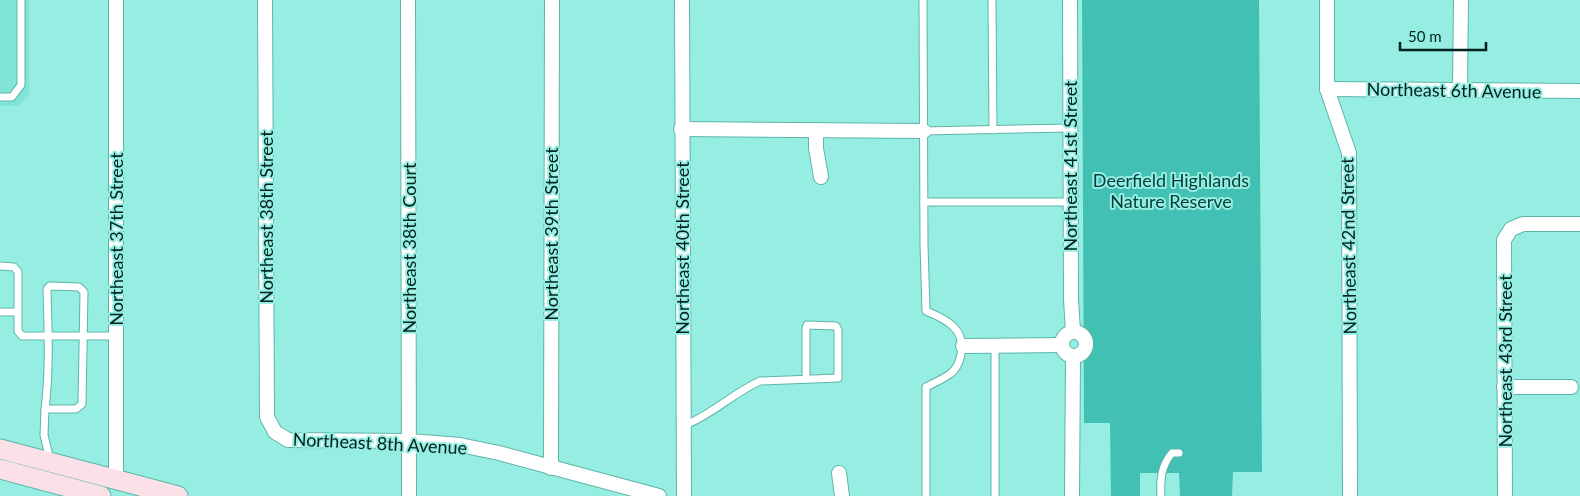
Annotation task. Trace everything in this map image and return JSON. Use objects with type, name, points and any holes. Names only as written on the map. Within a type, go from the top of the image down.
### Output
[{"type":"main road","points":[[0,449],[116,478],[178,496]]},
{"type":"main road","points":[[0,469],[101,496]]},
{"type":"street","name":"Northeast 37th Street","points":[[116,0],[116,478]]},
{"type":"street","name":"Northeast 38th Street","points":[[265,0],[267,416],[275,432]]},
{"type":"street","name":"Northeast 38th Court","points":[[408,0],[409,496]]},
{"type":"street","name":"Northeast 39th Street","points":[[551,468],[552,0]]},
{"type":"street","name":"Northeast 40th Street","points":[[682,0],[681,129],[684,496]]},
{"type":"street","name":"Northeast 41st Street","points":[[1070,0],[1070,202],[1073,332]]},
{"type":"street","name":"Northeast 42nd Street","points":[[1327,0],[1327,89],[1349,153],[1350,496]]},
{"type":"street","points":[[1460,90],[1461,0]]},
{"type":"street","name":"Northeast 6th Avenue","points":[[1327,89],[1580,91]]},
{"type":"street","points":[[681,129],[924,131]]},
{"type":"street","points":[[816,130],[816,148],[821,177]]},
{"type":"street","name":"Northeast 43rd Street","points":[[1505,496],[1504,240],[1511,229],[1523,224],[1580,224]]},
{"type":"street","points":[[1073,332],[1082,335],[1086,344],[1082,353],[1073,356],[1066,352],[1062,345],[1065,336],[1073,332]]},
{"type":"street","points":[[963,346],[1062,345]]},
{"type":"street","points":[[1072,496],[1073,356]]},
{"type":"street","points":[[1504,387],[1571,388]]},
{"type":"street","name":"Northeast 8th Avenue","points":[[275,432],[288,440],[410,441],[460,445],[659,496]]},
{"type":"street","points":[[839,473],[842,496]]},
{"type":"lane","points":[[0,97],[12,97],[21,85],[21,0]]},
{"type":"lane","points":[[923,0],[926,310],[942,317],[958,329],[963,346],[960,362],[952,374],[926,387],[926,496]]},
{"type":"lane","points":[[992,0],[993,130]]},
{"type":"lane","points":[[924,131],[1070,128]]},
{"type":"lane","points":[[924,202],[1070,202]]},
{"type":"lane","points":[[0,266],[14,267],[18,272],[18,331],[22,336],[116,336]]},
{"type":"lane","points":[[45,409],[76,409],[82,404],[84,292],[79,286],[50,286],[47,289],[48,391],[45,409],[44,435],[51,462]]},
{"type":"lane","points":[[0,312],[18,312]]},
{"type":"lane","points":[[683,426],[700,420],[760,380],[806,379],[838,378],[838,330],[836,326],[807,325],[806,379]]},
{"type":"lane","points":[[995,346],[996,496]]},
{"type":"lane","points":[[1160,496],[1165,461],[1172,453],[1179,453]]},
{"type":"shaded area","points":[[0,0],[29,0],[29,96],[18,106],[0,106]]},
{"type":"green space","name":"Deerfield Highlands Nature Reserve","points":[[1082,0],[1259,0],[1262,472],[1233,472],[1232,496],[1180,496],[1179,473],[1140,473],[1140,496],[1111,496],[1110,423],[1084,423]]}]
